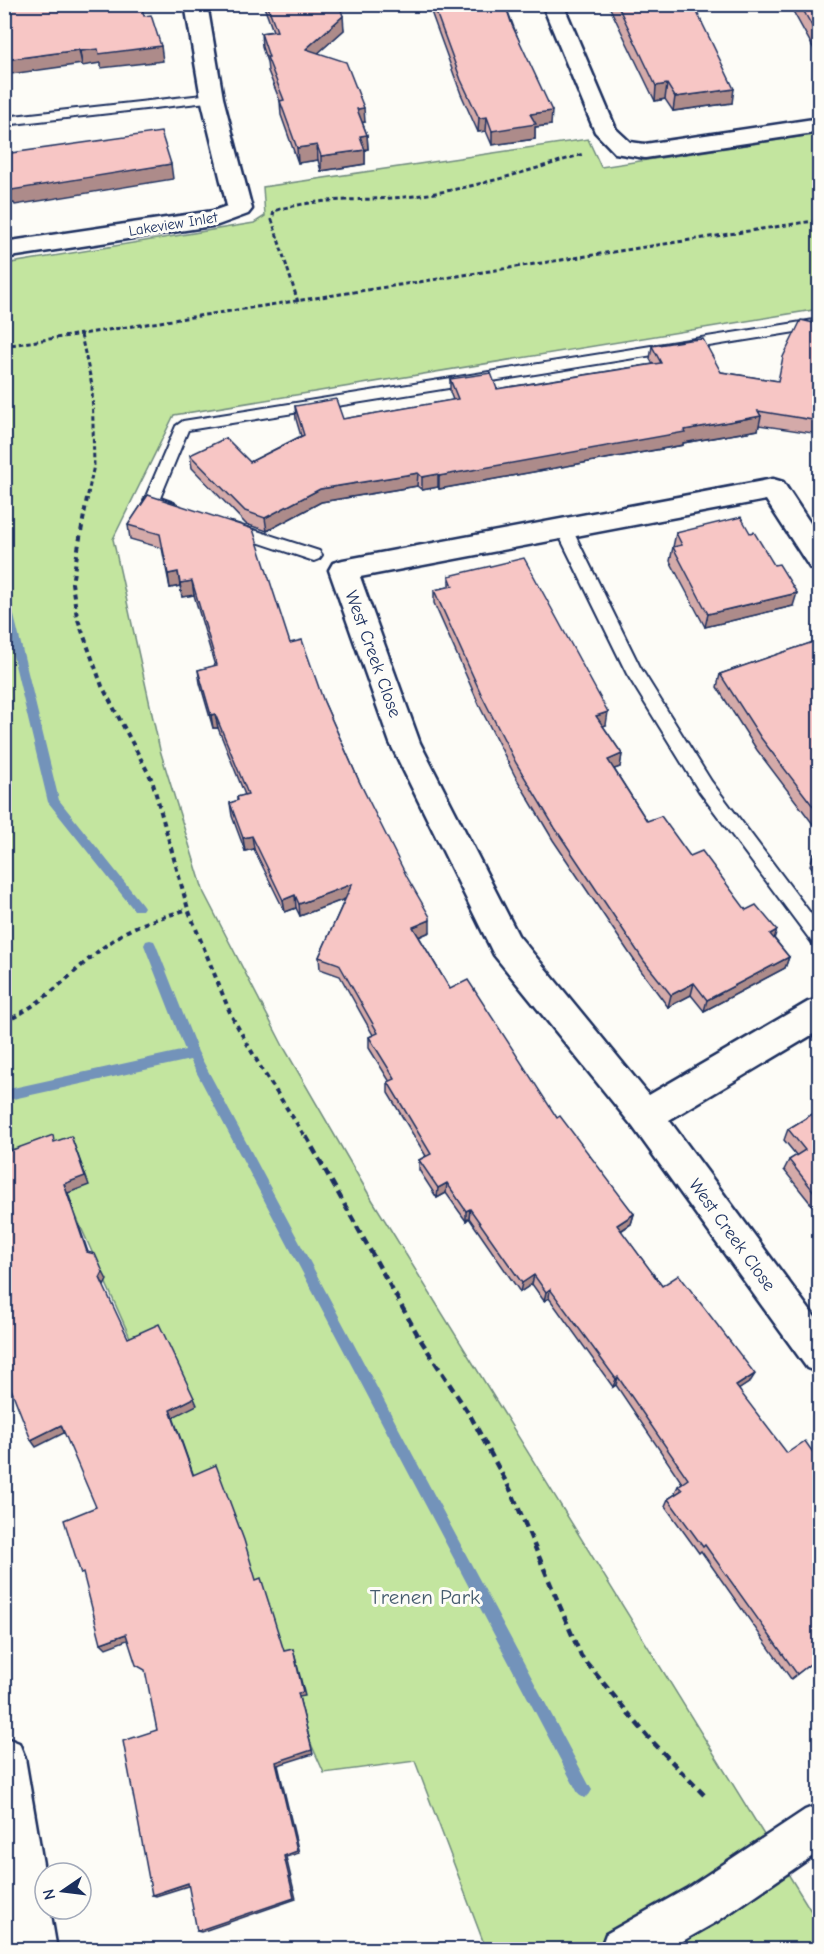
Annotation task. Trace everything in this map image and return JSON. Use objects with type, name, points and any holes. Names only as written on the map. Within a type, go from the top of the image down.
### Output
[{"type":"street","name":"Lakeview Inlet","points":[[4,250],[218,218],[240,209],[212,98],[195,4]]},
{"type":"street","points":[[552,4],[606,132],[623,148],[645,151],[819,125]]},
{"type":"street","name":"West Creek Close","points":[[819,561],[773,489],[343,570],[405,742],[506,945],[645,1116],[819,1355]]},
{"type":"street","points":[[645,1116],[819,1012]]},
{"type":"street","points":[[4,1758],[35,1950]]},
{"type":"street","points":[[622,1950],[702,1905],[819,1825]]},
{"type":"lane","points":[[4,121],[212,98]]},
{"type":"lane","points":[[183,512],[151,501],[183,426],[819,323]]},
{"type":"lane","points":[[216,523],[314,555]]},
{"type":"lane","points":[[564,529],[633,670],[705,786],[819,940]]},
{"type":"path","points":[[298,302],[272,220],[274,211],[297,203],[332,199],[368,201],[468,187],[501,180],[590,152]]},
{"type":"path","points":[[4,346],[819,220]]},
{"type":"path","points":[[81,335],[92,397],[94,465],[72,583],[77,617],[102,686],[152,780],[188,909],[231,1015],[261,1068],[319,1157],[420,1339],[471,1417],[512,1493],[581,1656],[648,1737],[706,1797]]},
{"type":"path","points":[[4,1022],[28,1013],[111,942],[129,930],[188,909]]},
{"type":"green space","name":"Trenen Park","points":[[819,134],[819,309],[174,415],[113,539],[160,750],[204,893],[283,1046],[368,1193],[819,1924],[819,1949],[486,1949],[415,1761],[324,1773],[43,1142],[5,1151],[4,941],[9,940],[4,911],[5,264],[254,223],[265,216],[263,187],[588,139],[601,167]]},
{"type":"building","points":[[4,4],[141,4],[144,16],[151,15],[161,46],[99,54],[98,49],[79,50],[4,60]]},
{"type":"building","points":[[267,4],[339,4],[343,16],[306,49],[346,62],[364,108],[357,109],[367,135],[360,136],[365,150],[321,156],[317,145],[297,148],[280,101],[284,100],[267,57],[269,57],[261,33],[277,31]]},
{"type":"building","points":[[433,4],[505,4],[512,25],[552,111],[530,114],[536,124],[492,131],[487,117],[479,118],[461,80]]},
{"type":"building","points":[[617,4],[693,4],[734,89],[675,97],[667,84],[656,86]]},
{"type":"building","points":[[800,4],[819,4],[819,39]]},
{"type":"building","points":[[161,132],[171,164],[12,190],[11,188],[4,189],[4,154]]},
{"type":"building","points":[[801,320],[818,324],[819,321],[819,421],[758,411],[761,416],[684,430],[685,432],[439,476],[438,474],[422,477],[418,473],[320,489],[265,518],[245,511],[190,455],[226,438],[250,462],[304,435],[295,406],[336,399],[343,419],[458,399],[450,379],[491,373],[497,389],[661,363],[652,346],[689,340],[703,339],[721,372],[778,381],[783,357]]},
{"type":"building","points":[[148,495],[253,529],[290,643],[302,640],[324,702],[359,781],[407,877],[430,917],[430,920],[413,927],[450,989],[468,980],[557,1118],[560,1116],[634,1214],[617,1225],[662,1286],[679,1275],[755,1374],[736,1386],[787,1453],[805,1441],[819,1461],[819,1657],[797,1674],[705,1545],[703,1547],[668,1499],[682,1490],[678,1486],[688,1479],[618,1377],[616,1379],[550,1289],[546,1292],[534,1275],[522,1283],[470,1209],[466,1211],[447,1183],[438,1188],[419,1160],[431,1154],[388,1082],[395,1079],[369,1037],[378,1033],[339,964],[319,957],[352,884],[299,904],[295,895],[283,900],[252,836],[243,838],[230,803],[238,800],[237,797],[248,794],[215,714],[211,715],[198,670],[217,665],[192,581],[180,583],[178,572],[168,574],[160,534],[128,525]]},
{"type":"building","points":[[741,517],[750,533],[754,532],[774,565],[779,564],[797,593],[708,614],[673,547],[682,545],[676,533]]},
{"type":"building","points":[[524,558],[608,712],[596,716],[622,754],[608,760],[647,821],[661,816],[690,856],[702,851],[746,910],[756,905],[777,930],[770,934],[789,957],[707,1000],[694,983],[671,995],[644,961],[555,828],[516,763],[482,696],[434,590],[453,586],[449,576]]},
{"type":"building","points":[[819,640],[819,814],[761,738],[720,674]]},
{"type":"building","points":[[819,1110],[819,1198],[789,1160],[805,1150],[788,1129]]},
{"type":"building","points":[[53,1135],[54,1142],[71,1136],[85,1176],[64,1184],[87,1252],[95,1254],[103,1272],[100,1278],[128,1338],[159,1324],[194,1398],[170,1410],[193,1475],[216,1465],[244,1540],[256,1580],[261,1578],[284,1651],[293,1649],[303,1692],[298,1693],[312,1750],[276,1762],[297,1851],[284,1856],[294,1898],[197,1931],[188,1883],[152,1895],[123,1741],[157,1730],[145,1670],[136,1665],[126,1634],[101,1643],[83,1573],[81,1574],[64,1520],[96,1507],[61,1425],[31,1440],[4,1371],[4,1153]]},
{"type":"waterway","points":[[4,595],[54,802],[138,907]]},
{"type":"waterway","points":[[150,945],[193,1054]]},
{"type":"waterway","points":[[4,1096],[193,1054]]},
{"type":"waterway","points":[[193,1054],[584,1790]]}]
